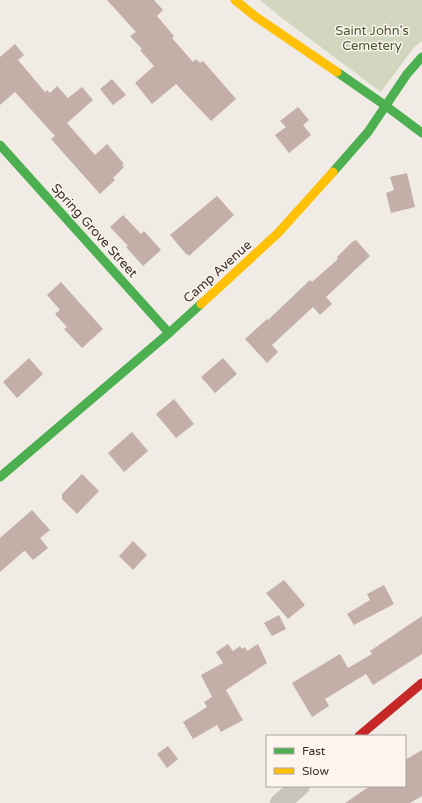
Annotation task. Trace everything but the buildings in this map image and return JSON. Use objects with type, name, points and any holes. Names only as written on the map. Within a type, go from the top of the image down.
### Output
[{"type":"street","points":[[235,0],[256,17],[386,106],[422,133]]},
{"type":"street","name":"Camp Avenue","points":[[0,477],[169,332],[278,233],[368,132],[407,74],[422,57]]},
{"type":"street","name":"Spring Grove Street","points":[[0,145],[169,332]]},
{"type":"street","points":[[360,735],[422,683]]},
{"type":"street","points":[[280,803],[299,787]]},
{"type":"green space","name":"Saint John's Cemetery","points":[[260,0],[422,0],[422,41],[414,47],[381,92]]},
{"type":"traffic: fast","points":[[333,172],[368,132],[407,74],[422,57]]},
{"type":"traffic: fast","points":[[337,72],[422,133]]},
{"type":"traffic: fast","points":[[0,145],[169,333]]},
{"type":"traffic: fast","points":[[0,477],[201,304]]},
{"type":"traffic: slow","points":[[235,0],[256,17],[337,72]]},
{"type":"traffic: slow","points":[[201,304],[278,233],[333,172]]},
{"type":"traffic: jam","points":[[360,735],[422,683]]}]
